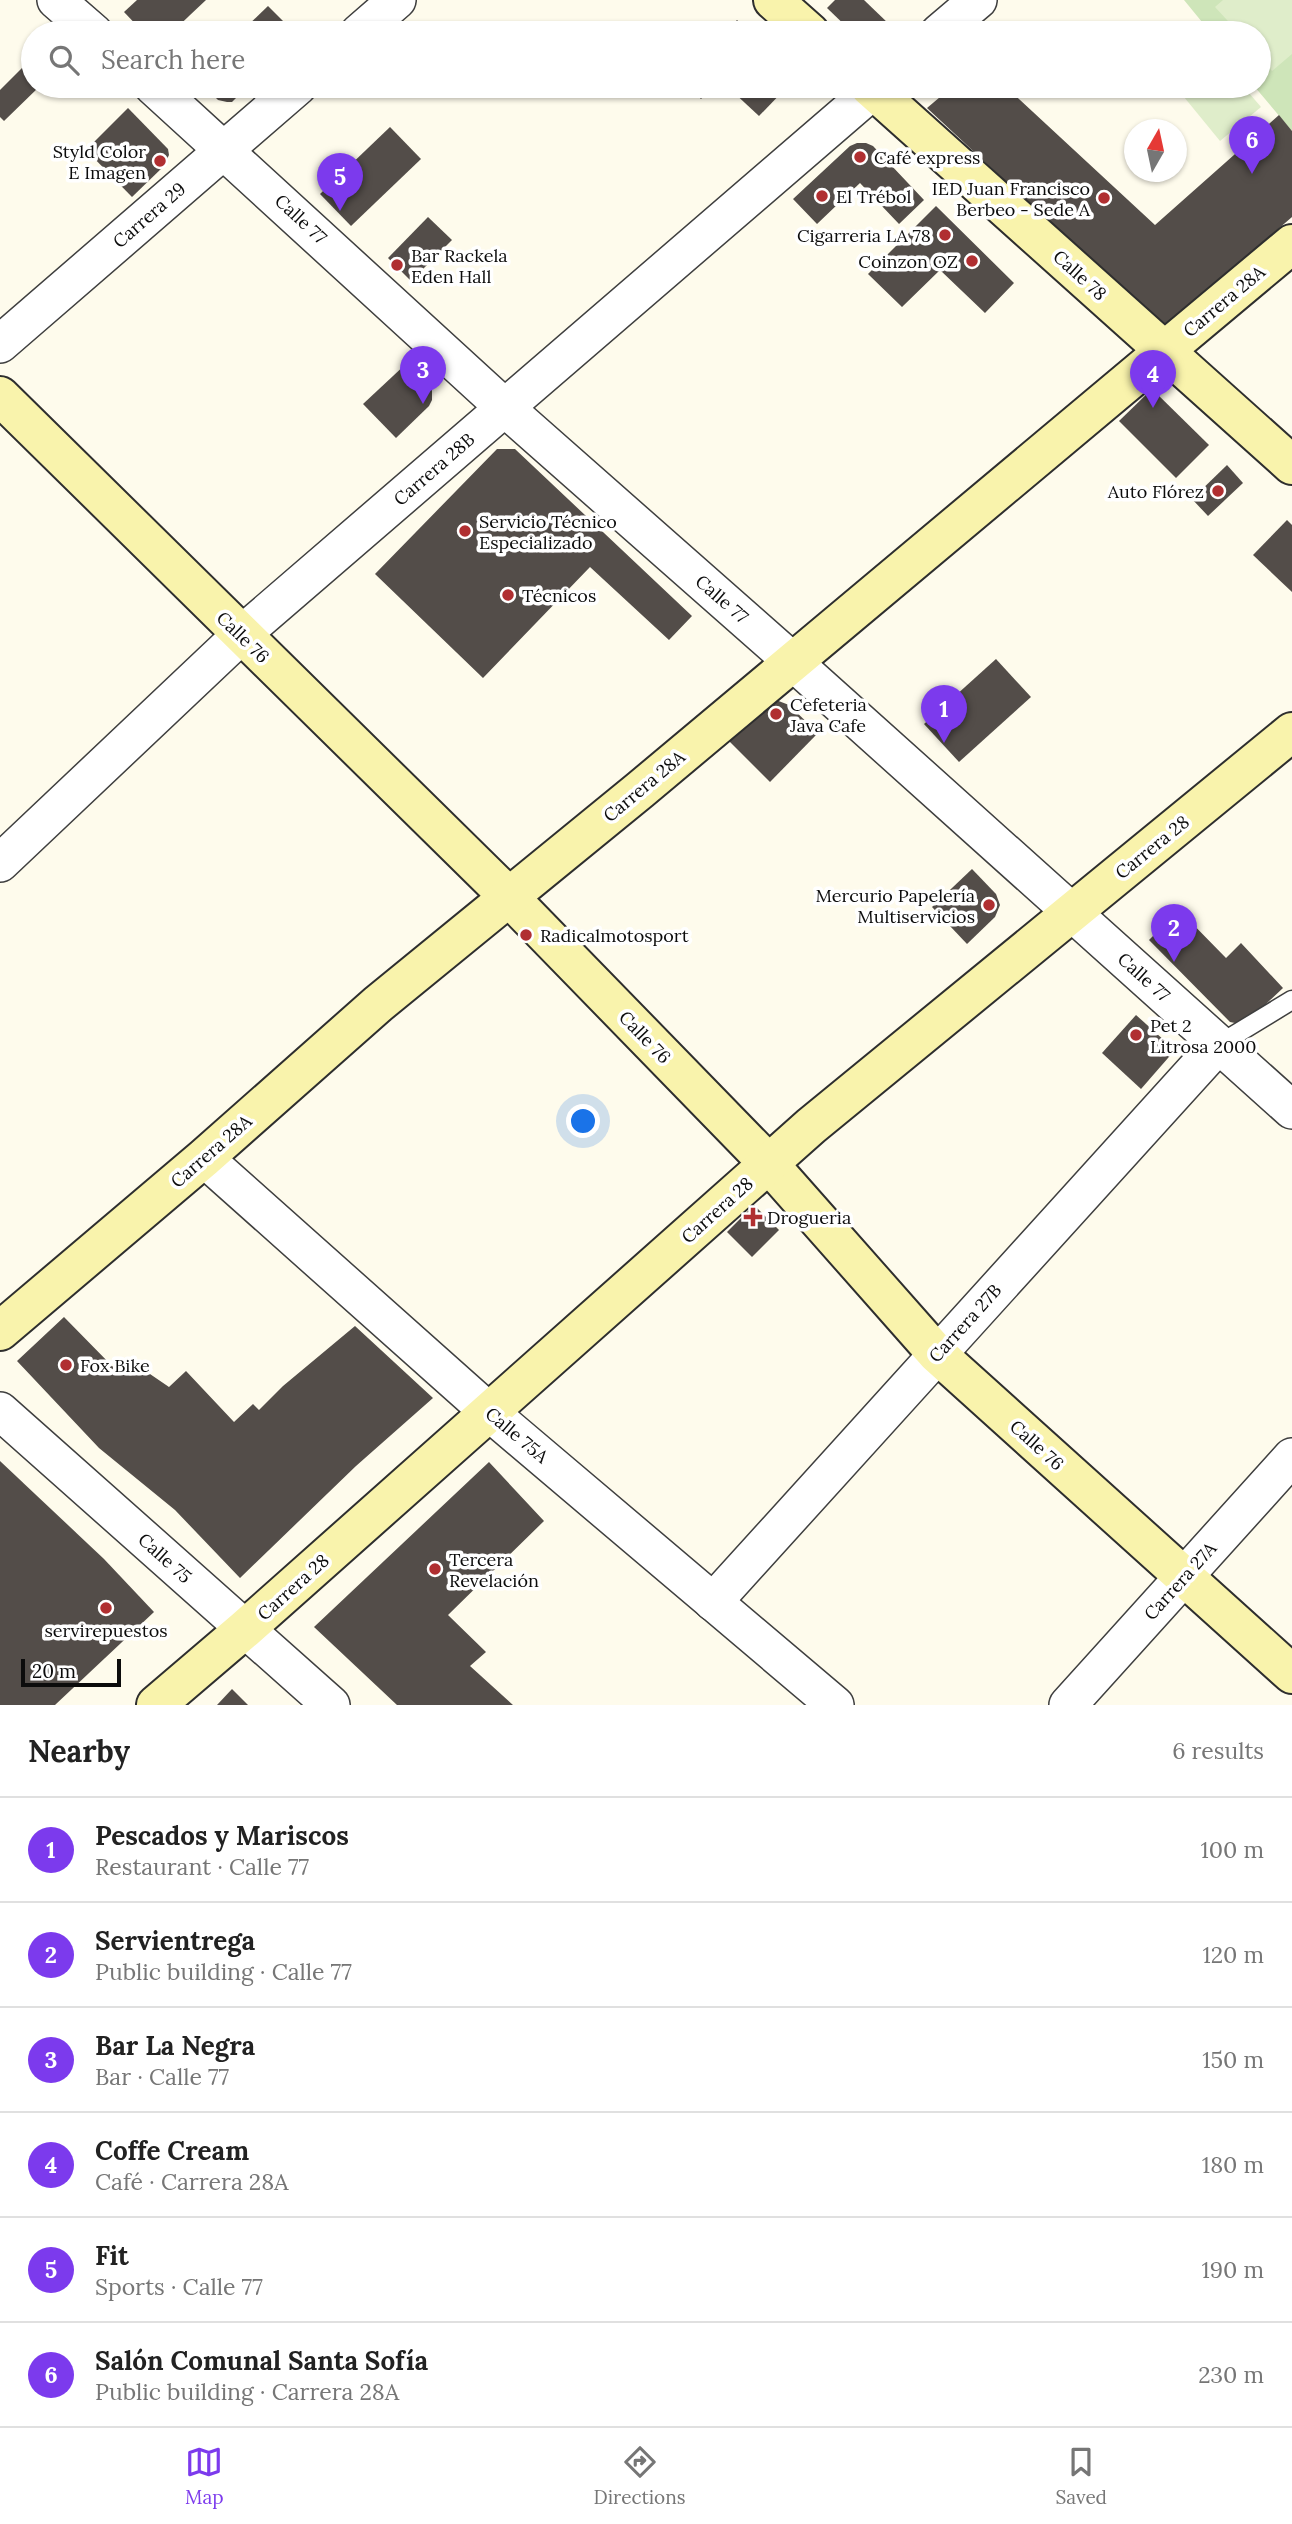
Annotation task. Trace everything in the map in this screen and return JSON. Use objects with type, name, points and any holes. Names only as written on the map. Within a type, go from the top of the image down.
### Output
[{"type":"street","points":[[56,0],[80,21]]},
{"type":"street","points":[[373,21],[397,0]]},
{"type":"street","points":[[773,0],[797,21]]},
{"type":"street","points":[[953,21],[978,0]]},
{"type":"street","name":"Calle 77","points":[[167,98],[505,408],[793,662],[1292,1110]]},
{"type":"street","name":"Carrera 29","points":[[0,344],[284,98]]},
{"type":"street","name":"Carrera 28B","points":[[0,863],[241,635],[860,98]]},
{"type":"street","name":"Calle 78","points":[[885,98],[1292,465]]},
{"type":"street","name":"Carrera 28A","points":[[0,1331],[204,1158],[378,1004],[793,662],[1292,244]]},
{"type":"street","name":"Calle 76","points":[[0,396],[509,897],[769,1164],[937,1354],[1292,1674]]},
{"type":"street","name":"Carrera 28","points":[[156,1705],[811,1126],[1292,732]]},
{"type":"street","name":"Carrera 27B","points":[[713,1602],[1218,1045]]},
{"type":"street","name":"Calle 75A","points":[[204,1158],[489,1412],[835,1705]]},
{"type":"street","name":"Calle 75","points":[[0,1411],[331,1705]]},
{"type":"street","name":"Carrera 27A","points":[[1068,1705],[1292,1457]]},
{"type":"lane","points":[[1218,1045],[1292,1000]]},
{"type":"green space","points":[[1184,0],[1292,0],[1292,131],[1264,98],[1271,98],[1271,21],[1201,21]]},
{"type":"green space","points":[[1223,0],[1292,0],[1292,54],[1272,71],[1271,21],[1228,21],[1215,7]]},
{"type":"green space","points":[[1185,98],[1253,98],[1261,107],[1220,141]]},
{"type":"building","points":[[137,0],[206,0],[184,21],[133,21],[124,12]]},
{"type":"building","points":[[835,0],[864,0],[886,21],[841,21],[827,8]]},
{"type":"building","points":[[268,6],[283,21],[252,21]]},
{"type":"building","points":[[21,69],[21,98],[28,98],[4,121],[0,117],[0,90]]},
{"type":"building","points":[[216,98],[236,98],[232,102]]},
{"type":"building","points":[[740,98],[776,98],[759,116]]},
{"type":"building","points":[[939,98],[1018,98],[1155,225],[1279,115],[1292,131],[1292,217],[1163,328],[927,108]]},
{"type":"building","points":[[128,108],[168,149],[169,155],[163,167],[132,197],[86,150]]},
{"type":"building","points":[[390,127],[421,159],[351,226],[320,194]]},
{"type":"building","points":[[857,143],[873,146],[924,200],[899,224],[860,183],[817,224],[793,199],[850,146]]},
{"type":"building","points":[[936,206],[1014,283],[985,313],[940,270],[902,307],[868,274]]},
{"type":"building","points":[[428,217],[452,240],[411,281],[388,258]]},
{"type":"building","points":[[408,362],[432,388],[432,400],[396,438],[363,404]]},
{"type":"building","points":[[1152,389],[1209,445],[1176,478],[1119,421]]},
{"type":"building","points":[[497,449],[515,449],[692,616],[669,640],[590,567],[483,678],[375,574]]},
{"type":"building","name":"Auto Flórez","points":[[1227,465],[1243,483],[1208,516],[1192,499]]},
{"type":"building","points":[[1287,520],[1292,525],[1292,592],[1253,555]]},
{"type":"building","points":[[996,659],[1031,697],[959,762],[924,724]]},
{"type":"building","points":[[776,700],[789,705],[818,733],[770,782],[729,741],[765,704]]},
{"type":"building","points":[[972,869],[996,894],[1000,905],[995,917],[967,944],[932,907]]},
{"type":"building","points":[[1179,910],[1226,958],[1241,943],[1283,988],[1249,1020],[1240,1024],[1230,1022],[1149,940]]},
{"type":"building","points":[[1136,1015],[1175,1050],[1141,1089],[1102,1053]]},
{"type":"building","points":[[754,1205],[779,1230],[752,1257],[727,1232]]},
{"type":"building","points":[[64,1317],[116,1370],[128,1359],[169,1387],[186,1371],[234,1422],[253,1404],[259,1410],[283,1386],[355,1326],[433,1398],[356,1466],[240,1578],[175,1510],[99,1448],[17,1361]]},
{"type":"building","points":[[0,1461],[104,1559],[154,1612],[55,1705],[0,1705]]},
{"type":"building","points":[[489,1462],[544,1521],[448,1615],[486,1652],[470,1666],[513,1705],[397,1705],[314,1627]]},
{"type":"building","points":[[232,1689],[248,1705],[217,1705]]},
{"type":"place","name":"Café express","points":[[860,157]]},
{"type":"place","name":"Styld Color E Imagen","points":[[160,161]]},
{"type":"place","name":"Salón Comunal Santa Sofía","points":[[1252,174]]},
{"type":"place","name":"El Trébol","points":[[822,196]]},
{"type":"place","name":"IED Juan Francisco Berbeo - Sede A","points":[[1104,198]]},
{"type":"place","name":"Fit","points":[[340,211]]},
{"type":"place","name":"Cigarreria LA 78","points":[[945,235]]},
{"type":"place","name":"Coinzon OZ","points":[[972,261]]},
{"type":"place","name":"Bar Rackela Eden Hall","points":[[397,265]]},
{"type":"place","name":"Bar La Negra","points":[[423,404]]},
{"type":"place","name":"Coffe Cream","points":[[1153,408]]},
{"type":"place","name":"Auto Flórez","points":[[1218,491]]},
{"type":"place","name":"Servicio Técnico Especializado","points":[[465,531]]},
{"type":"place","name":"Técnicos","points":[[508,595]]},
{"type":"place","name":"Cefeteria Java Cafe","points":[[776,714]]},
{"type":"place","name":"Pescados y Mariscos","points":[[944,743]]},
{"type":"place","name":"Mercurio Papelería Multiservicios","points":[[989,905]]},
{"type":"place","name":"Radicalmotosport","points":[[526,935]]},
{"type":"place","name":"Servientrega","points":[[1174,962]]},
{"type":"place","name":"Pet 2 Litrosa 2000","points":[[1136,1035]]},
{"type":"place","name":"Drogueria","points":[[753,1217]]},
{"type":"place","name":"Fox Bike","points":[[66,1365]]},
{"type":"place","name":"Tercera Revelación","points":[[435,1569]]},
{"type":"place","name":"servirepuestos","points":[[106,1608]]}]
